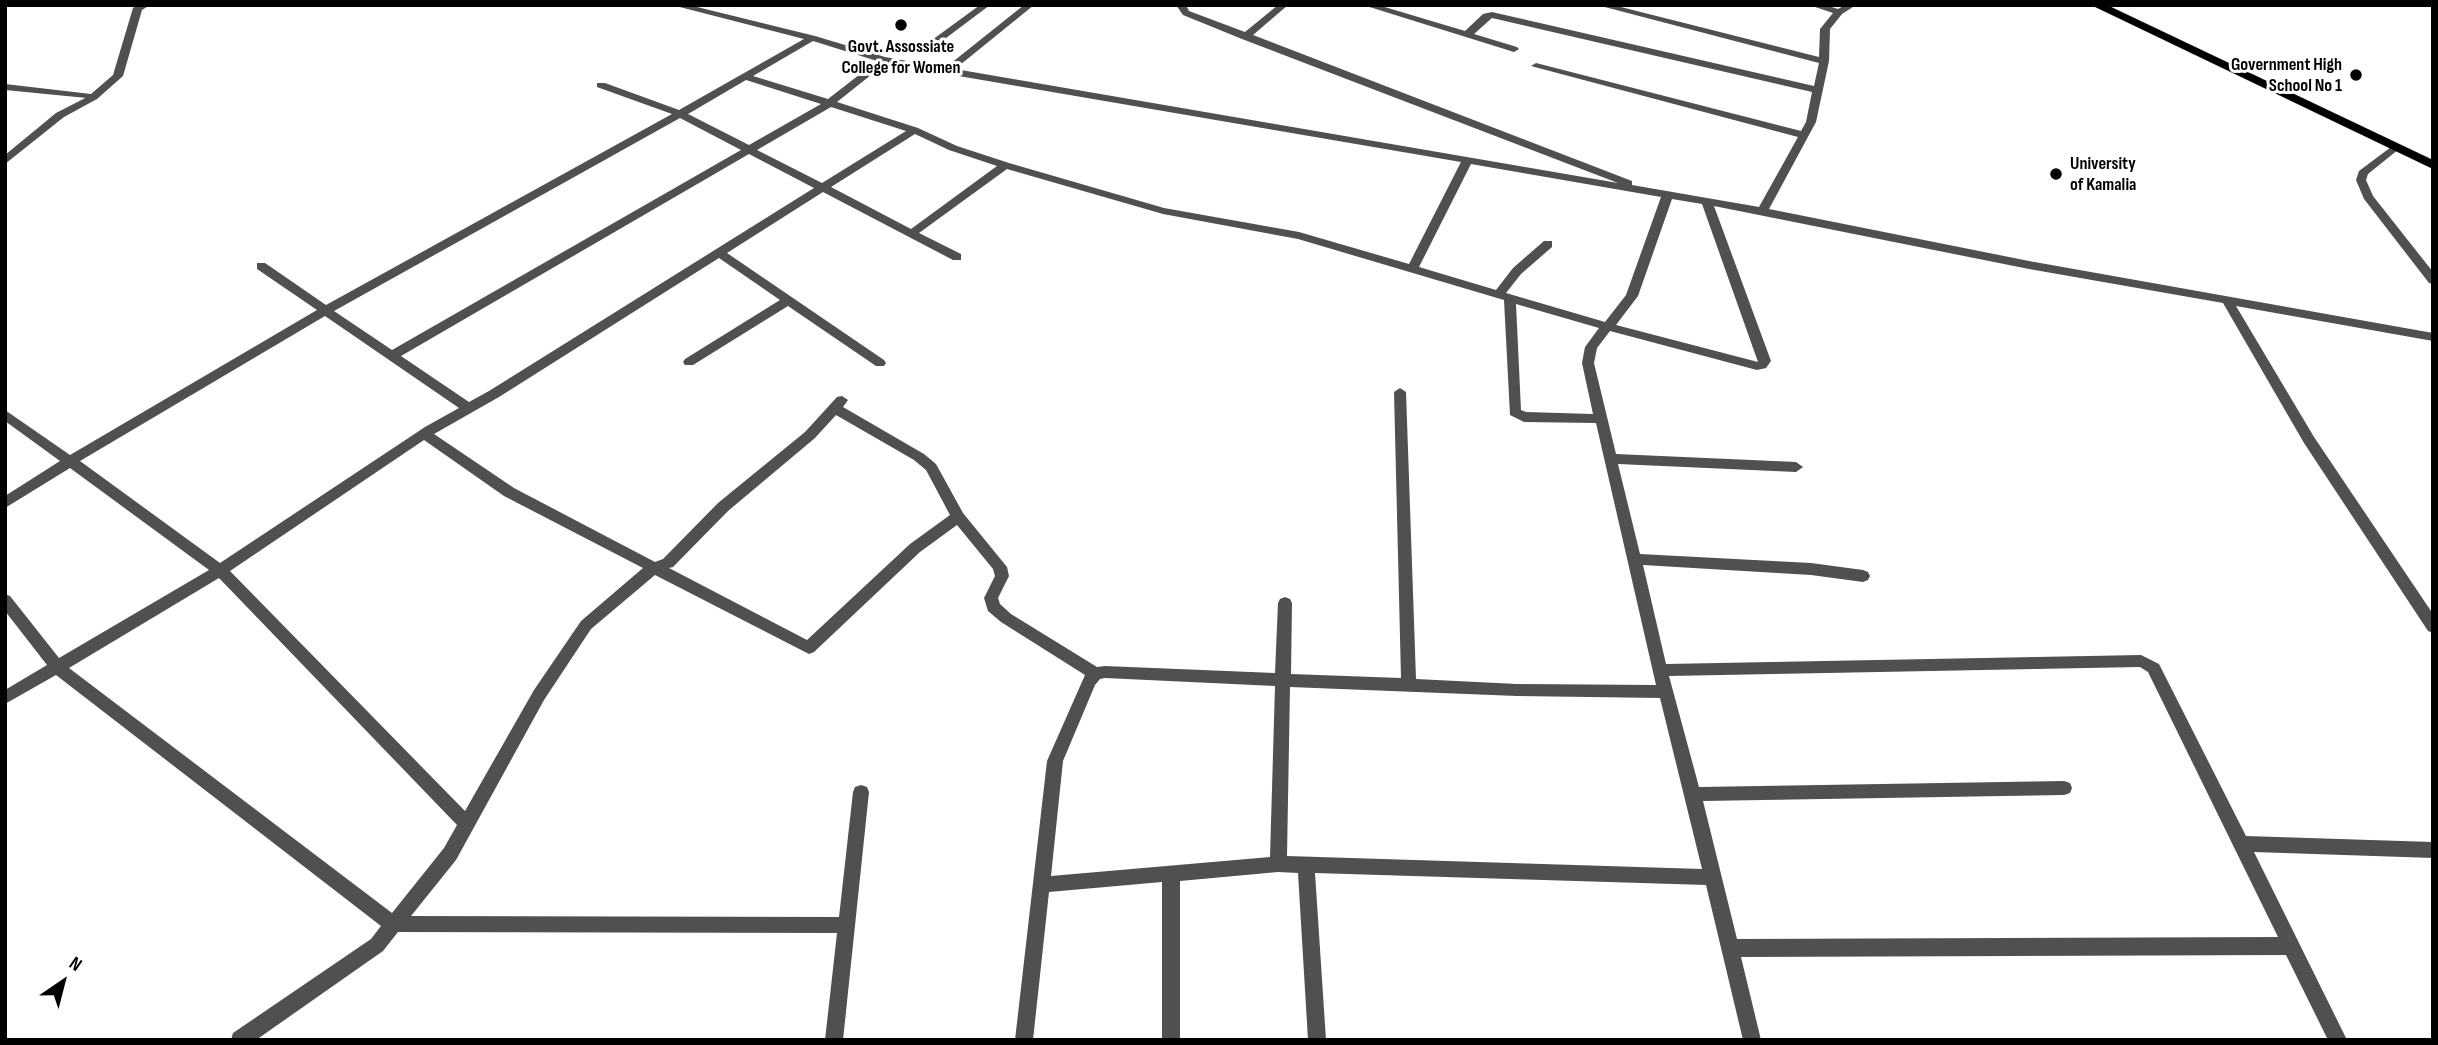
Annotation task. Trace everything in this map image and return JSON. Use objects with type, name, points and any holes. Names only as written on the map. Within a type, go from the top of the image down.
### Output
[{"type":"main road","points":[[2097,5],[2433,165]]},
{"type":"street","points":[[5,161],[60,116],[93,97],[118,76],[138,8],[146,5]]},
{"type":"street","points":[[676,5],[811,38],[884,60],[1762,211],[2029,265],[2433,337]]},
{"type":"street","points":[[935,42],[986,5]]},
{"type":"street","points":[[947,71],[1030,5]]},
{"type":"street","points":[[1181,5],[1186,13],[1245,37],[1663,195]]},
{"type":"street","points":[[1245,37],[1284,5]]},
{"type":"street","points":[[1367,5],[1514,49]]},
{"type":"street","points":[[1601,5],[1824,61]]},
{"type":"street","points":[[1814,5],[1839,12]]},
{"type":"street","points":[[1762,211],[1811,122],[1824,61],[1825,29],[1839,12],[1852,5]]},
{"type":"street","points":[[1467,35],[1486,16],[1492,15],[1819,90]]},
{"type":"street","points":[[5,503],[326,310],[811,38]]},
{"type":"street","points":[[392,356],[830,103],[884,60]]},
{"type":"street","points":[[1535,66],[1803,135]]},
{"type":"street","points":[[744,76],[914,130],[953,148],[1005,165],[1163,211],[1299,236],[1609,327],[1757,366],[1762,365],[1765,361],[1707,202]]},
{"type":"street","points":[[600,85],[678,113],[747,150],[825,186],[957,257]]},
{"type":"street","points":[[5,87],[93,97]]},
{"type":"street","points":[[5,698],[220,570],[424,434],[914,130]]},
{"type":"street","points":[[2395,147],[2363,173],[2361,180],[2368,197],[2433,280]]},
{"type":"street","points":[[1412,269],[1467,161]]},
{"type":"street","points":[[912,233],[1005,165]]},
{"type":"street","points":[[1663,195],[1637,283],[1609,327],[1591,347],[1588,363],[1660,670],[1714,877],[1752,1040]]},
{"type":"street","points":[[1548,244],[1517,271],[1504,296],[1515,412],[1524,417],[1602,419]]},
{"type":"street","points":[[719,253],[880,363]]},
{"type":"street","points":[[261,266],[468,408]]},
{"type":"street","points":[[2226,299],[2309,440],[2433,627]]},
{"type":"street","points":[[689,362],[789,300]]},
{"type":"street","points":[[1400,392],[1409,686]]},
{"type":"street","points":[[240,1040],[377,945],[450,854],[539,695],[586,625],[653,568],[668,563],[723,507],[810,435],[838,404],[931,467],[958,517],[1000,567],[1002,576],[991,598],[993,607],[1095,674]]},
{"type":"street","points":[[5,414],[220,570],[467,824]]},
{"type":"street","points":[[424,434],[509,492],[809,648],[915,548],[958,517]]},
{"type":"street","points":[[1612,459],[1796,467]]},
{"type":"street","points":[[1634,559],[1811,569],[1863,576]]},
{"type":"street","points":[[5,600],[57,667],[393,924],[846,925]]},
{"type":"street","points":[[1278,864],[1285,603]]},
{"type":"street","points":[[1660,670],[2141,661],[2154,668],[2338,1040]]},
{"type":"street","points":[[1024,1040],[1055,761],[1089,681],[1095,674],[1105,672],[1282,682],[1667,692]]},
{"type":"street","points":[[1693,794],[2064,788]]},
{"type":"street","points":[[834,1040],[861,792]]},
{"type":"street","points":[[2240,844],[2433,850]]},
{"type":"street","points":[[1041,885],[1278,864],[1714,877]]},
{"type":"street","points":[[1306,865],[1317,1040]]},
{"type":"street","points":[[1171,873],[1171,1040]]},
{"type":"street","points":[[1730,948],[2290,946]]},
{"type":"place","name":"Govt. Assossiate College for Women","points":[[901,25]]},
{"type":"place","name":"Government High School No 1","points":[[2356,75]]},
{"type":"place","name":"University of Kamalia","points":[[2056,174]]}]
